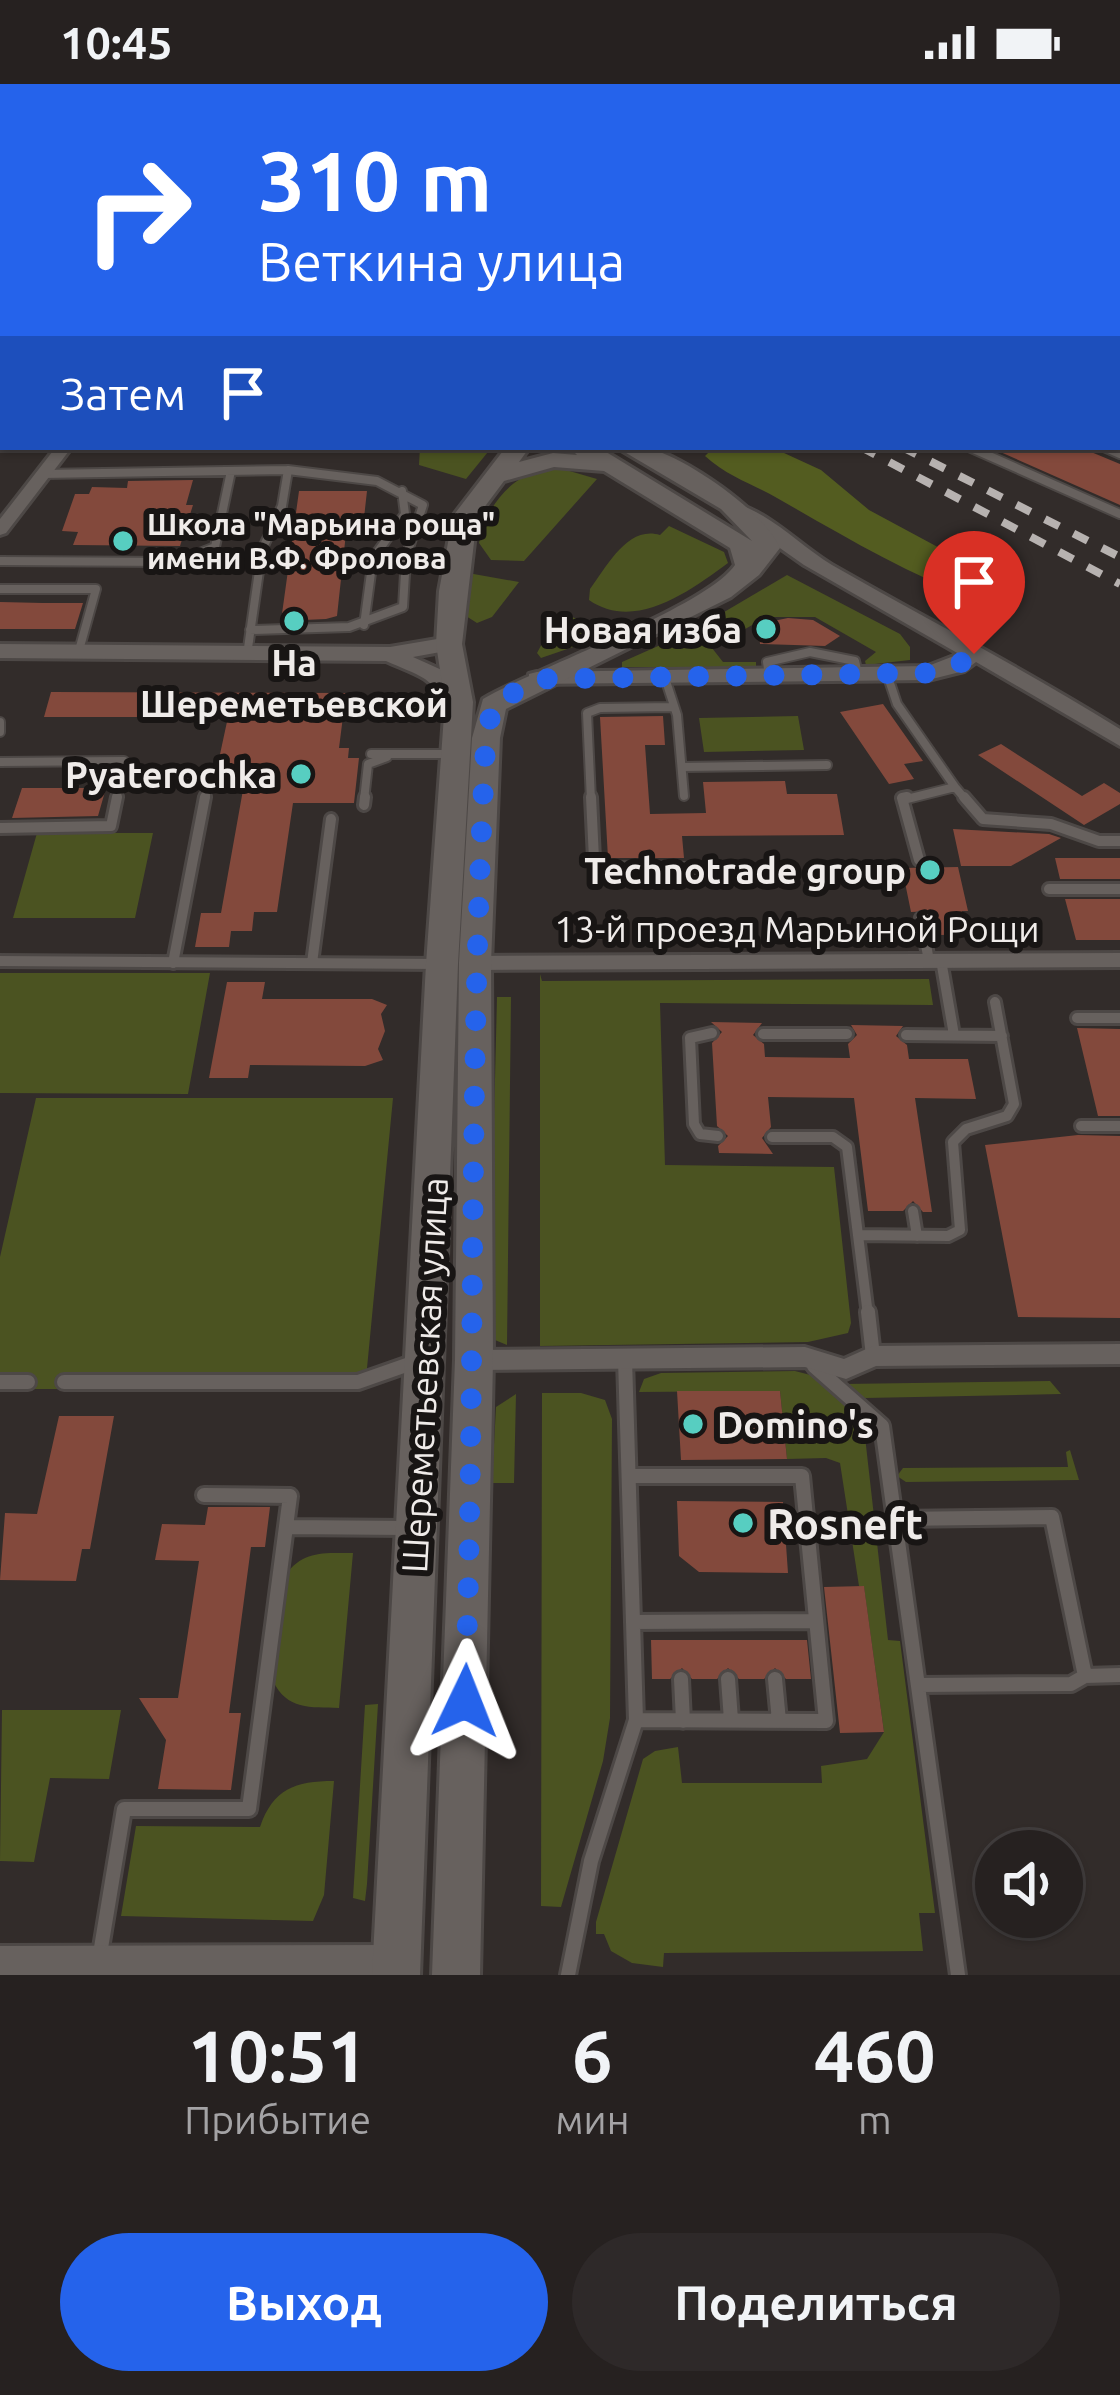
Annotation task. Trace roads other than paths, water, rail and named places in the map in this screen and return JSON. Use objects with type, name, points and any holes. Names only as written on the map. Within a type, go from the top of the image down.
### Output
[{"type":"main road","name":"Шереметьевская улица","points":[[456,1975],[474,1360],[454,754],[459,703],[449,644],[465,516],[516,450]]},
{"type":"main road","points":[[496,476],[554,460],[618,456],[740,511],[758,525],[767,546],[742,577],[665,621],[537,679]]},
{"type":"main road","points":[[618,456],[746,552],[748,565],[742,577]]},
{"type":"main road","name":"Шереметьевская улица","points":[[397,1967],[424,1361],[459,963],[493,705],[537,679]]},
{"type":"street","points":[[0,530],[56,450]]},
{"type":"street","points":[[740,511],[811,561],[1020,676],[1120,739]]},
{"type":"street","points":[[711,523],[811,561]]},
{"type":"street","points":[[0,651],[390,654],[449,644]]},
{"type":"street","points":[[390,654],[436,676],[459,703]]},
{"type":"street","points":[[537,679],[887,674],[945,670],[974,654]]},
{"type":"street","name":"13-й проезд Марьиной Рощи","points":[[459,963],[1120,960]]},
{"type":"street","points":[[474,1360],[805,1357],[846,1369],[873,1356],[1120,1354]]},
{"type":"street","points":[[0,1961],[197,1968],[397,1967]]},
{"type":"lane","points":[[976,450],[1120,514]]},
{"type":"lane","points":[[247,655],[265,539],[282,506],[288,470]]},
{"type":"lane","points":[[0,561],[177,562],[214,547],[231,471]]},
{"type":"lane","points":[[42,474],[333,471],[401,490],[424,505],[406,557],[403,607],[376,624],[250,630]]},
{"type":"lane","points":[[364,625],[373,558],[405,514],[401,490]]},
{"type":"lane","points":[[0,589],[96,589],[78,653]]},
{"type":"lane","points":[[887,674],[896,704],[982,819],[1052,824],[1099,841],[1120,841]]},
{"type":"lane","points":[[664,678],[673,707],[684,796]]},
{"type":"lane","points":[[673,707],[600,708],[587,713],[594,859],[600,868],[611,870],[703,869]]},
{"type":"lane","points":[[0,722],[0,732]]},
{"type":"lane","points":[[370,754],[454,754]]},
{"type":"lane","points":[[364,805],[368,764],[396,754]]},
{"type":"lane","points":[[0,762],[124,761],[111,826],[0,828]]},
{"type":"lane","points":[[683,766],[827,765]]},
{"type":"lane","points":[[919,860],[902,799],[955,787]]},
{"type":"lane","points":[[173,963],[206,794]]},
{"type":"lane","points":[[313,963],[331,819]]},
{"type":"lane","points":[[1049,889],[1120,889]]},
{"type":"lane","points":[[921,918],[954,1035]]},
{"type":"lane","points":[[0,961],[459,963]]},
{"type":"lane","points":[[858,1235],[948,1236],[960,1231],[952,1142],[966,1129],[1000,1120],[1012,1110],[995,1002]]},
{"type":"lane","points":[[1077,1018],[1120,1018]]},
{"type":"lane","points":[[712,1033],[690,1038],[694,1124],[700,1134],[718,1136]]},
{"type":"lane","points":[[763,1034],[847,1034]]},
{"type":"lane","points":[[906,1035],[1002,1036]]},
{"type":"lane","points":[[1081,1126],[1120,1126]]},
{"type":"lane","points":[[772,1137],[833,1137],[845,1144],[873,1356]]},
{"type":"lane","points":[[914,1211],[917,1236]]},
{"type":"lane","points":[[805,1357],[882,1426],[958,1975]]},
{"type":"lane","points":[[568,1975],[591,1861],[636,1720],[625,1358]]},
{"type":"lane","points":[[64,1382],[358,1382],[407,1362],[424,1361]]},
{"type":"lane","points":[[0,1382],[28,1382]]},
{"type":"lane","points":[[629,1476],[802,1475],[826,1721],[636,1720]]},
{"type":"lane","points":[[99,1961],[124,1809],[249,1809],[290,1496],[203,1495]]},
{"type":"lane","points":[[895,1519],[1052,1517],[1085,1676]]},
{"type":"lane","points":[[286,1527],[416,1528]]},
{"type":"lane","points":[[771,1621],[772,1640]]},
{"type":"lane","points":[[633,1622],[816,1622]]},
{"type":"lane","points":[[679,1622],[680,1640]]},
{"type":"lane","points":[[724,1622],[726,1640]]},
{"type":"lane","points":[[918,1685],[1071,1684],[1085,1676],[1120,1675]]},
{"type":"lane","points":[[775,1678],[779,1720]]},
{"type":"lane","points":[[681,1679],[683,1721]]},
{"type":"lane","points":[[728,1679],[731,1720]]},
{"type":"railway","points":[[867,450],[1120,584]]},
{"type":"railway","points":[[908,450],[1120,557]]},
{"type":"place","name":"Школа \"Марьина роща\" имени В.Ф. Фролова","points":[[123,541]]},
{"type":"place","name":"На Шереметьевской","points":[[294,621]]},
{"type":"place","name":"Новая изба","points":[[766,629]]},
{"type":"place","name":"Pyaterochka","points":[[301,774]]},
{"type":"place","name":"Technotrade group","points":[[930,870]]},
{"type":"place","name":"Domino's","points":[[693,1424]]},
{"type":"place","name":"Rosneft","points":[[743,1523]]}]
